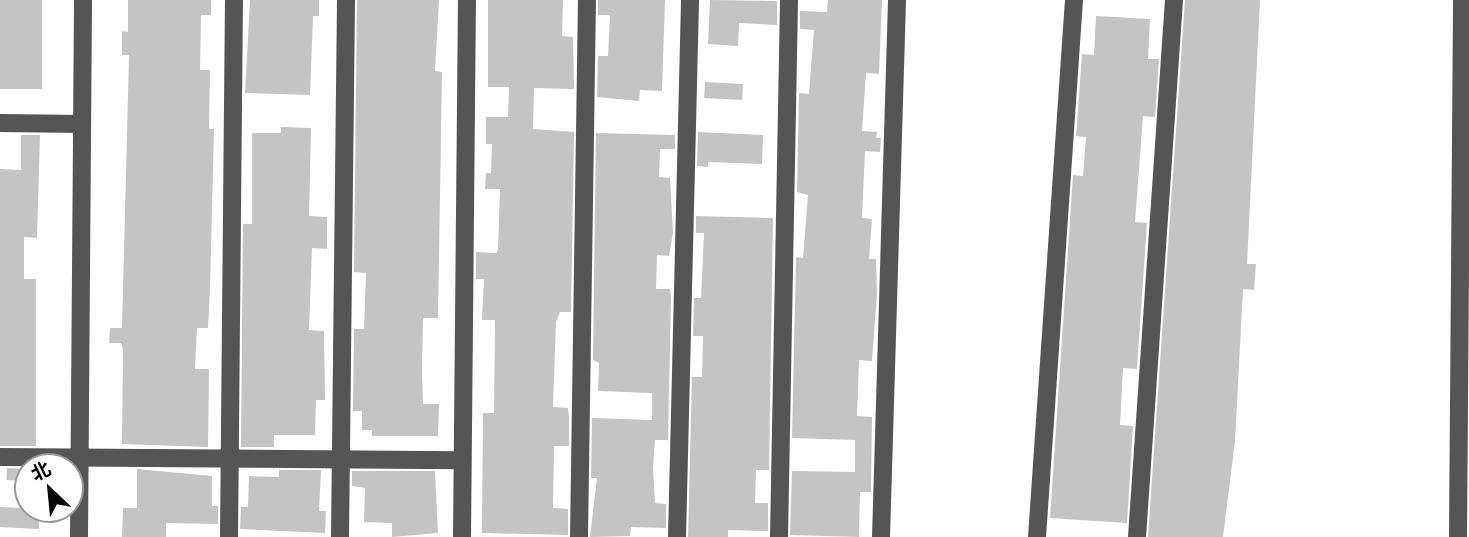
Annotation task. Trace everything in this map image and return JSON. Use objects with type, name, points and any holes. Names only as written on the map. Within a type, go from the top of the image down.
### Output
[{"type":"street","points":[[80,453],[83,0]]},
{"type":"street","points":[[229,537],[234,0]]},
{"type":"street","points":[[340,537],[346,0]]},
{"type":"street","points":[[462,537],[467,0]]},
{"type":"street","points":[[579,537],[587,0]]},
{"type":"street","points":[[677,537],[690,0]]},
{"type":"street","points":[[779,537],[789,0]]},
{"type":"street","points":[[881,537],[897,0]]},
{"type":"street","points":[[1037,537],[1074,0]]},
{"type":"street","points":[[1138,537],[1174,0]]},
{"type":"street","points":[[1458,537],[1462,0]]},
{"type":"street","points":[[0,123],[82,124]]},
{"type":"street","points":[[84,458],[462,460]]},
{"type":"building","points":[[0,0],[42,0],[42,89],[0,89]]},
{"type":"building","points":[[128,0],[211,0],[211,15],[201,15],[200,70],[210,70],[209,129],[214,129],[210,289],[208,328],[197,328],[195,369],[209,369],[208,447],[122,444],[123,350],[121,343],[109,343],[110,328],[122,328],[129,55],[122,55],[122,31],[128,32]]},
{"type":"building","points":[[250,0],[319,0],[319,16],[313,16],[310,95],[245,93]]},
{"type":"building","points":[[357,0],[439,0],[435,71],[442,72],[438,318],[423,318],[422,371],[423,404],[439,404],[438,436],[372,436],[372,430],[362,430],[362,411],[353,411],[354,329],[364,329],[366,273],[354,272]]},
{"type":"building","points":[[488,0],[563,0],[562,36],[573,37],[574,89],[534,88],[533,129],[574,132],[571,312],[560,312],[556,322],[553,407],[568,408],[569,446],[554,446],[553,508],[568,509],[568,535],[482,533],[483,413],[494,413],[495,320],[482,320],[484,279],[476,279],[476,252],[497,253],[498,249],[500,189],[485,189],[486,173],[491,173],[492,144],[486,144],[486,117],[508,117],[509,87],[488,87]]},
{"type":"building","points":[[598,0],[665,0],[662,91],[640,90],[639,101],[597,97],[598,56],[608,56],[610,15],[598,15]]},
{"type":"building","points":[[710,0],[777,1],[777,25],[739,23],[738,46],[708,44]]},
{"type":"building","points":[[828,0],[882,0],[879,74],[866,73],[862,131],[877,132],[876,138],[881,138],[880,152],[865,151],[862,218],[872,219],[869,259],[876,259],[877,294],[872,361],[859,360],[857,416],[872,417],[871,492],[860,492],[859,537],[790,535],[792,471],[855,472],[855,440],[792,438],[796,257],[803,258],[808,195],[797,192],[799,93],[809,94],[814,30],[800,29],[800,11],[827,12]]},
{"type":"building","points":[[1185,0],[1260,0],[1247,264],[1256,264],[1254,290],[1243,289],[1235,441],[1223,537],[1148,537]]},
{"type":"building","points":[[1096,16],[1150,19],[1148,59],[1159,59],[1155,117],[1143,116],[1135,222],[1147,223],[1137,369],[1123,368],[1120,425],[1133,426],[1127,523],[1050,518],[1073,175],[1083,176],[1086,137],[1076,136],[1082,54],[1094,55]]},
{"type":"building","points":[[705,82],[743,84],[742,100],[704,98]]},
{"type":"building","points":[[281,127],[311,128],[309,216],[327,217],[327,249],[312,248],[309,330],[324,331],[325,400],[316,400],[315,435],[274,435],[274,447],[241,447],[243,224],[252,224],[252,133],[281,133]]},
{"type":"building","points":[[698,132],[763,135],[762,164],[708,162],[708,167],[697,166]]},
{"type":"building","points":[[596,133],[675,135],[675,149],[660,149],[659,177],[670,178],[673,232],[669,256],[657,255],[656,289],[670,289],[671,297],[668,440],[655,440],[653,468],[655,503],[666,504],[666,528],[631,527],[630,536],[590,537],[597,478],[591,478],[592,418],[652,420],[652,393],[598,391],[599,363],[593,360]]},
{"type":"building","points":[[21,135],[40,135],[37,238],[24,237],[24,279],[36,279],[36,446],[0,446],[0,169],[21,170]]},
{"type":"building","points":[[696,216],[773,218],[769,470],[756,470],[755,503],[768,503],[768,531],[728,530],[728,537],[688,537],[692,377],[702,377],[703,336],[693,336],[694,298],[701,298],[704,233],[696,233]]},
{"type":"building","points":[[7,468],[14,468],[14,480],[6,480]]},
{"type":"building","points":[[137,469],[212,476],[212,506],[218,506],[218,524],[166,523],[166,537],[122,537],[123,508],[137,508]]},
{"type":"building","points":[[279,470],[321,470],[319,511],[326,511],[325,533],[240,529],[241,507],[248,507],[249,476],[279,477]]},
{"type":"building","points":[[352,471],[435,471],[438,533],[392,537],[392,523],[364,522],[365,488],[352,486]]},
{"type":"building","points":[[0,507],[14,508],[14,523],[39,523],[39,529],[0,527]]}]
